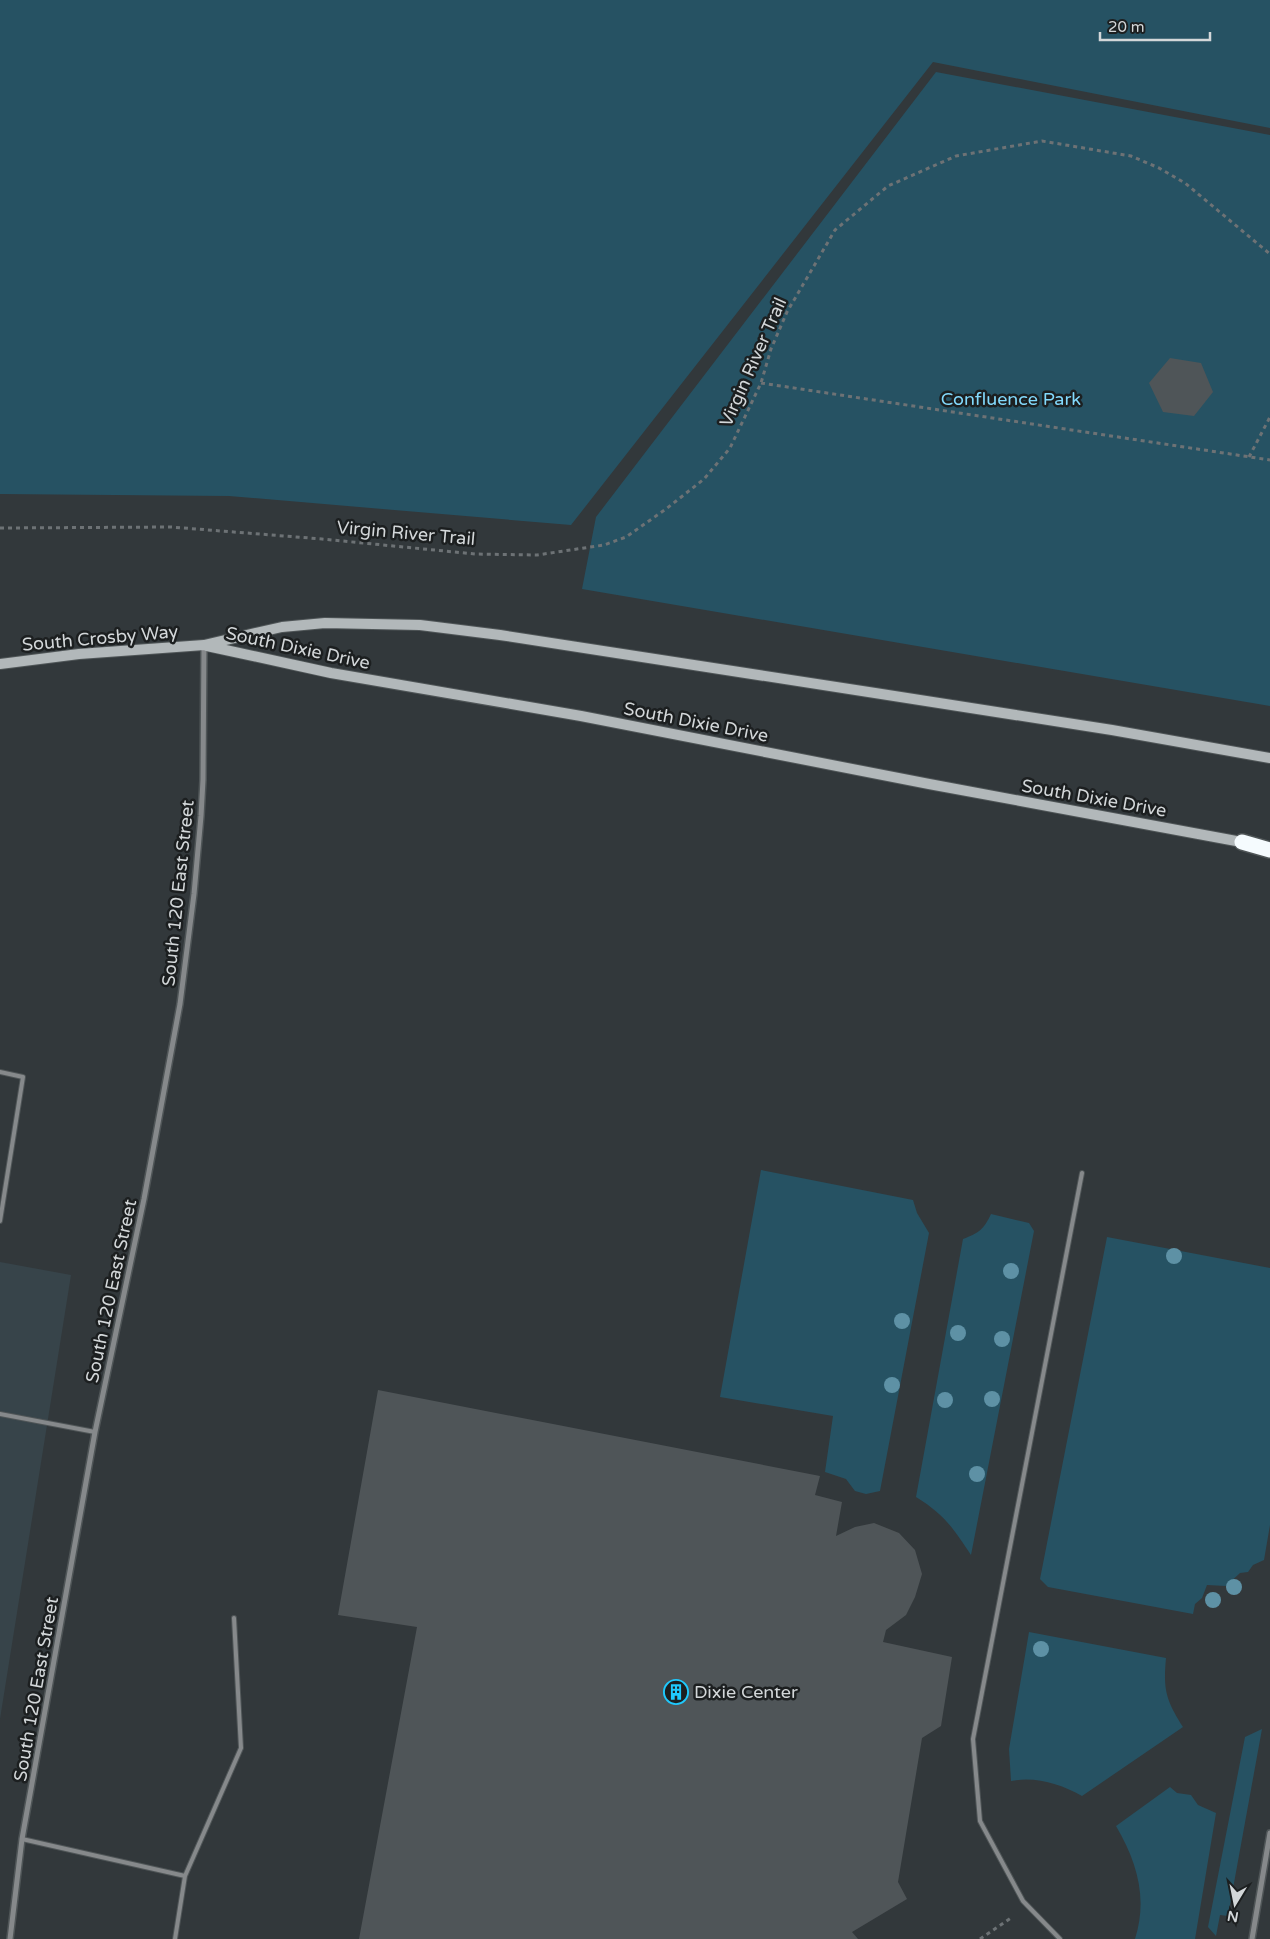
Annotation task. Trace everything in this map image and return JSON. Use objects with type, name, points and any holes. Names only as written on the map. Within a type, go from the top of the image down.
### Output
[{"type":"highway","points":[[1242,842],[1270,849]]},
{"type":"main road","name":"South Dixie Drive","points":[[204,645],[282,627],[326,622],[430,626],[866,691],[1270,758]]},
{"type":"main road","name":"South Crosby Way","points":[[0,664],[79,654],[204,645]]},
{"type":"main road","name":"South Dixie Drive","points":[[204,645],[331,673],[581,716],[939,786],[1242,842]]},
{"type":"street","name":"South 120 East Street","points":[[10,1939],[22,1840],[95,1432],[146,1189],[180,1004],[197,866],[203,780],[204,645]]},
{"type":"street","points":[[1252,1939],[1270,1833]]},
{"type":"lane","points":[[0,1072],[24,1077],[2,1193],[0,1221]]},
{"type":"lane","points":[[1060,1939],[1023,1901],[980,1821],[972,1739],[1082,1173]]},
{"type":"lane","points":[[0,1414],[95,1432]]},
{"type":"lane","points":[[175,1939],[185,1876],[241,1748],[234,1618]]},
{"type":"lane","points":[[22,1840],[185,1876]]},
{"type":"path","name":"Virgin River Trail","points":[[0,528],[171,528],[322,539],[475,554],[537,555],[604,545],[626,537],[704,479],[730,448],[761,383],[787,312],[835,230],[888,186],[956,156],[1042,141],[1130,156],[1159,168],[1185,183],[1270,254]]},
{"type":"path","points":[[761,383],[1270,460]]},
{"type":"path","points":[[1249,457],[1270,417]]},
{"type":"shaded area","points":[[0,1262],[71,1275],[0,1719]]},
{"type":"green space","points":[[0,0],[1270,0],[1270,128],[933,62],[571,525],[229,496],[0,494]]},
{"type":"green space","name":"Confluence Park","points":[[936,72],[1270,135],[1270,706],[582,589],[596,517]]},
{"type":"green space","points":[[761,1170],[913,1200],[917,1213],[929,1233],[880,1491],[866,1494],[855,1491],[846,1479],[825,1472],[833,1416],[720,1397]]},
{"type":"green space","points":[[991,1214],[1029,1223],[1034,1231],[971,1555],[948,1523],[916,1497],[963,1239],[980,1230]]},
{"type":"green space","points":[[1107,1237],[1270,1268],[1270,1525],[1264,1560],[1253,1565],[1248,1572],[1240,1573],[1226,1586],[1207,1585],[1202,1598],[1195,1604],[1193,1614],[1048,1587],[1040,1579]]},
{"type":"green space","points":[[1029,1632],[1166,1658],[1165,1678],[1167,1694],[1169,1702],[1183,1727],[1082,1796],[1048,1782],[1038,1780],[1011,1781],[1009,1749]]},
{"type":"green space","points":[[1262,1729],[1228,1916],[1220,1915],[1216,1936],[1208,1927],[1245,1737]]},
{"type":"green space","points":[[1170,1787],[1177,1793],[1191,1795],[1198,1805],[1216,1813],[1195,1939],[1135,1939],[1140,1909],[1138,1881],[1130,1853],[1116,1826]]},
{"type":"building","points":[[1170,358],[1201,363],[1213,392],[1194,416],[1163,412],[1149,383]]},
{"type":"building","name":"Dixie Center","points":[[378,1390],[820,1476],[815,1495],[842,1502],[836,1536],[855,1527],[874,1523],[899,1533],[915,1550],[922,1574],[915,1597],[906,1615],[886,1630],[883,1642],[952,1657],[941,1726],[922,1738],[898,1882],[907,1899],[852,1932],[858,1939],[359,1939],[417,1627],[338,1615]]},
{"type":"place","name":"Dixie Center","points":[[676,1692]]}]
